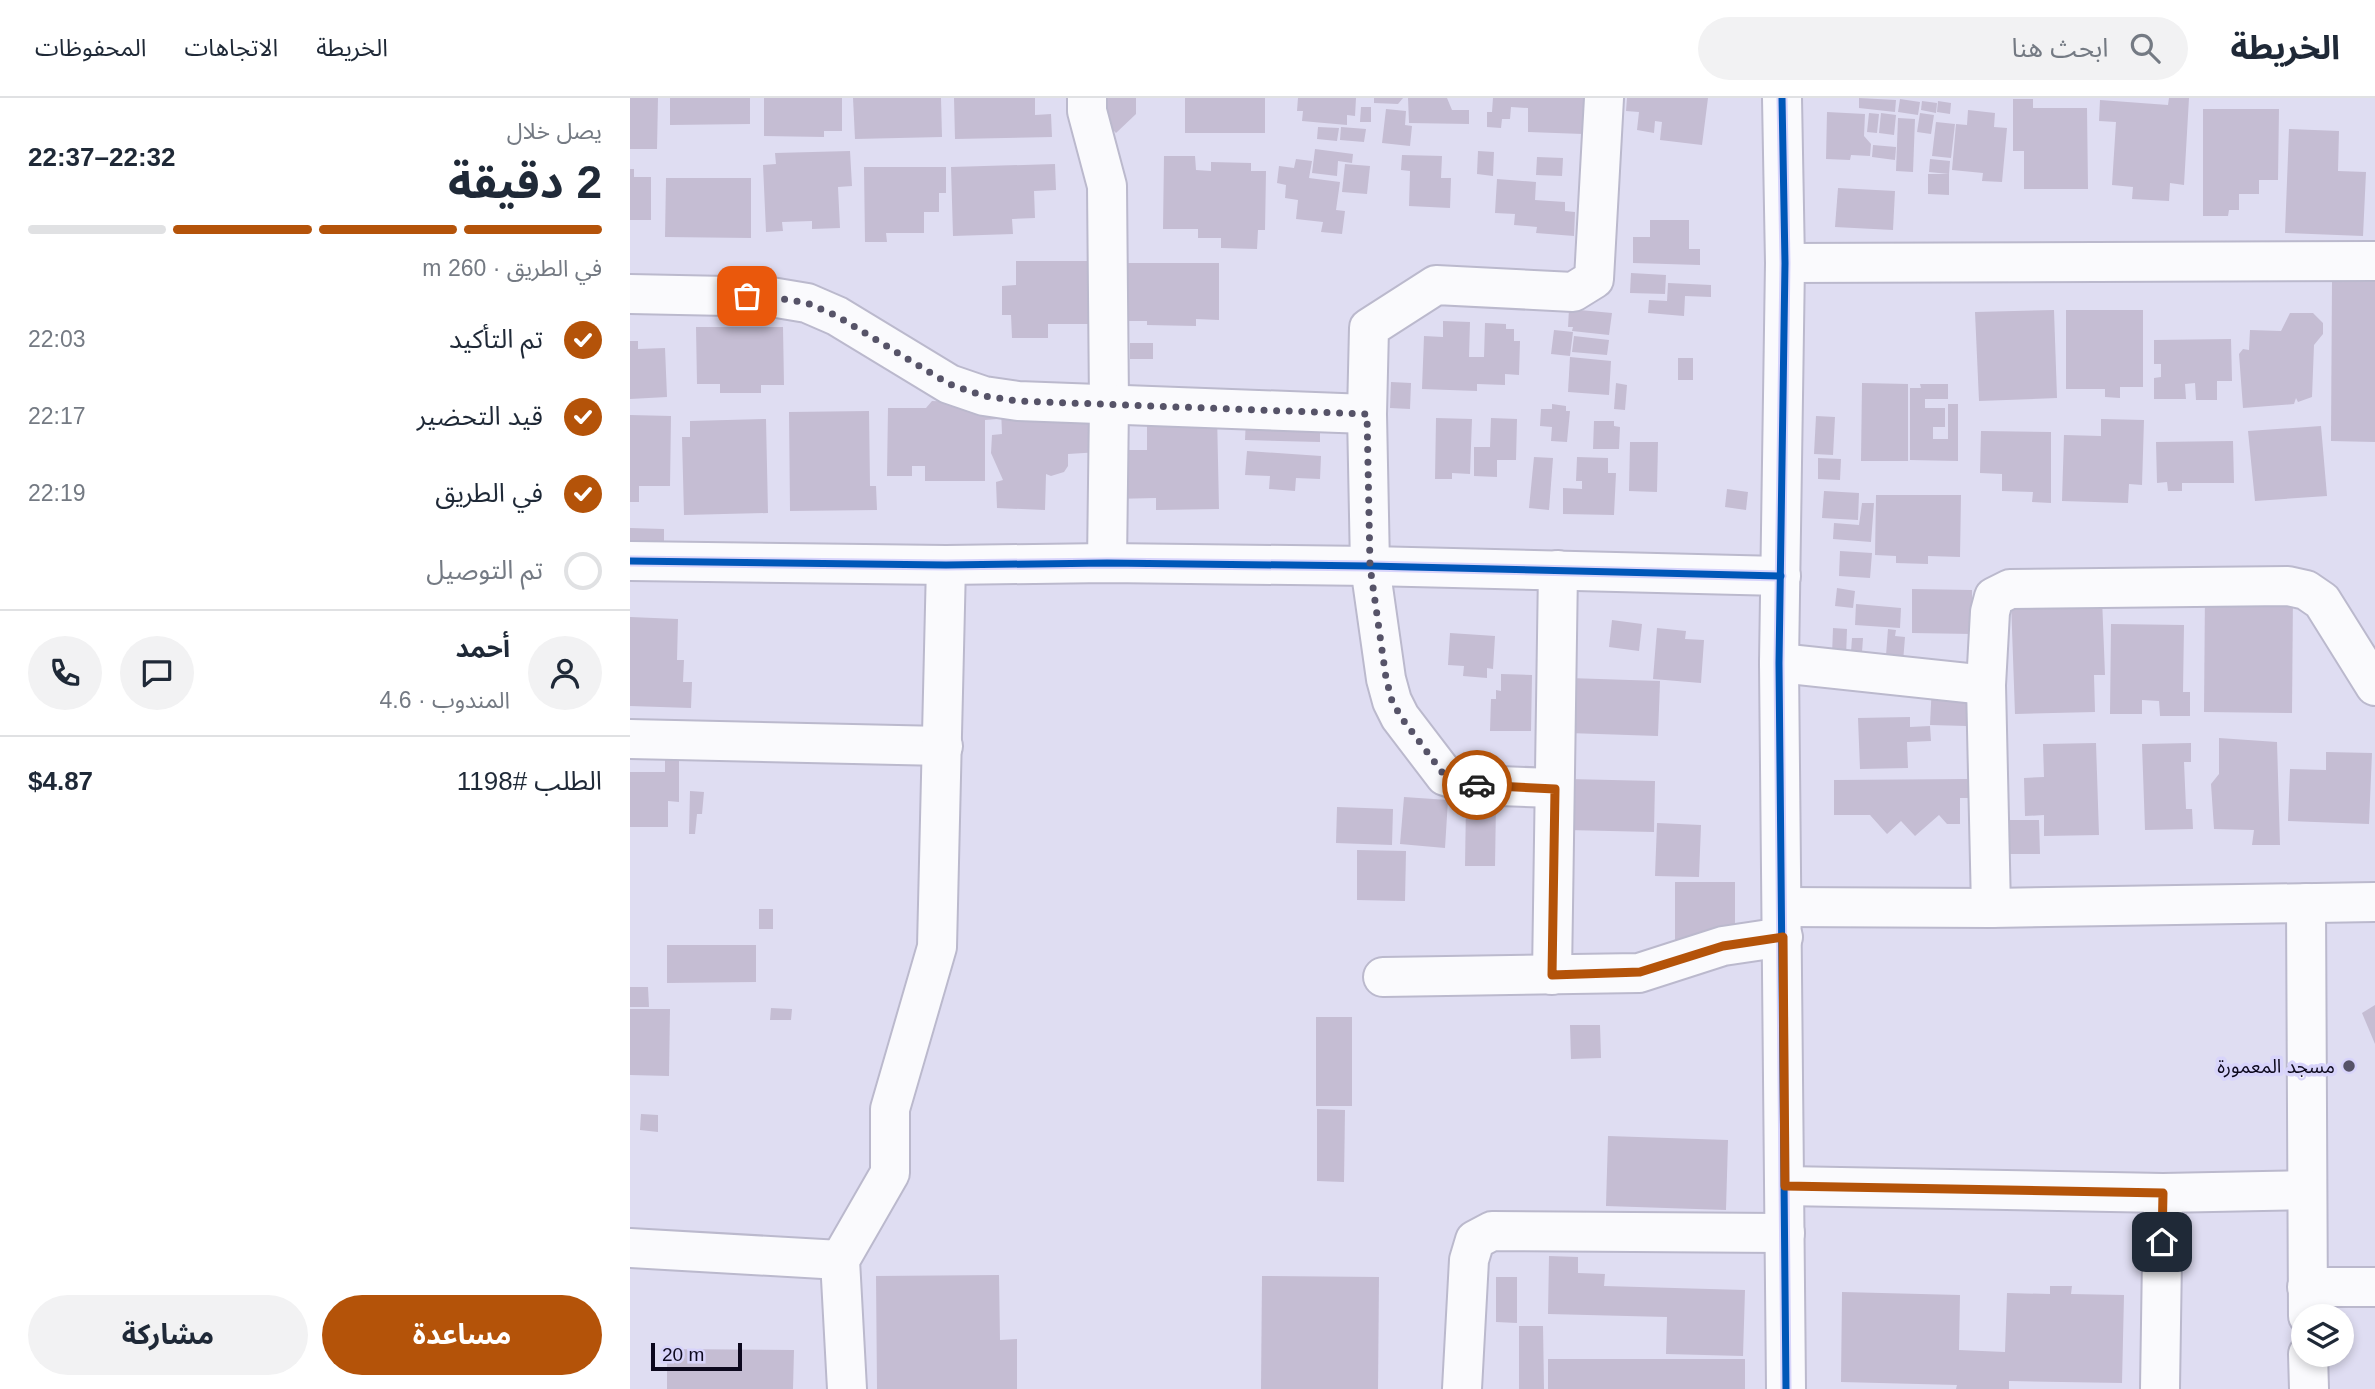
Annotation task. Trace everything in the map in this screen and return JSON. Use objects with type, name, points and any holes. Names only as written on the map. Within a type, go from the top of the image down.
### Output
[{"type":"street","points":[[1087,98],[1087,111],[1107,186],[1107,563]]},
{"type":"street","points":[[1555,789],[1473,785],[1445,776],[1392,701],[1386,678],[1370,566],[1367,414],[1370,328],[1436,285],[1573,292],[1594,279],[1604,98]]},
{"type":"street","points":[[1782,98],[1785,262],[1779,663],[1786,1389]]},
{"type":"street","points":[[1785,262],[2375,261]]},
{"type":"street","points":[[630,294],[771,297],[807,303],[837,316],[949,384],[984,396],[1018,401],[1367,414]]},
{"type":"street","points":[[630,561],[1370,566],[1781,576]]},
{"type":"street","points":[[847,1389],[840,1260],[890,1173],[890,1109],[937,947],[946,565]]},
{"type":"street","points":[[1552,975],[1558,570]]},
{"type":"street","points":[[1991,908],[1986,685],[1990,612],[1994,597],[2010,589],[2288,586],[2306,590],[2322,601],[2375,686]]},
{"type":"street","points":[[1779,663],[1986,685]]},
{"type":"street","points":[[630,739],[943,746]]},
{"type":"street","points":[[1383,977],[1640,972],[1723,946],[1783,922],[1991,908],[2375,902]]},
{"type":"street","points":[[2306,903],[2307,1301],[2375,1287]]},
{"type":"street","points":[[1785,1186],[2163,1193],[2307,1190]]},
{"type":"street","points":[[2160,1389],[2163,1193]]},
{"type":"street","points":[[1462,1389],[1469,1260],[1475,1240],[1492,1231],[1785,1233]]},
{"type":"street","points":[[630,1248],[840,1260]]},
{"type":"street","points":[[2308,1367],[2309,1389]]},
{"type":"building","points":[[630,98],[658,98],[657,149],[630,149]]},
{"type":"building","points":[[670,98],[750,98],[750,124],[670,125]]},
{"type":"building","points":[[764,98],[842,98],[842,131],[824,131],[824,137],[764,136]]},
{"type":"building","points":[[853,98],[941,98],[942,137],[855,139]]},
{"type":"building","points":[[954,98],[1035,98],[1035,115],[1051,114],[1052,137],[955,139]]},
{"type":"building","points":[[1093,98],[1136,98],[1136,114],[1116,133],[1089,106]]},
{"type":"building","points":[[1185,98],[1265,98],[1265,133],[1185,133]]},
{"type":"building","points":[[1298,98],[1356,98],[1355,116],[1347,115],[1347,125],[1302,121],[1303,111],[1297,111]]},
{"type":"building","points":[[1374,98],[1403,98],[1398,104],[1374,103]]},
{"type":"building","points":[[1408,98],[1447,98],[1452,110],[1469,110],[1469,124],[1409,123]]},
{"type":"building","points":[[1493,98],[1585,98],[1583,134],[1528,132],[1528,108],[1511,107],[1510,119],[1502,119],[1501,128],[1487,127],[1487,112],[1492,112]]},
{"type":"building","points":[[1627,98],[1708,98],[1702,145],[1660,140],[1662,122],[1655,121],[1654,133],[1637,130],[1639,112],[1626,111]]},
{"type":"building","points":[[1859,98],[1896,100],[1895,112],[1859,108]]},
{"type":"building","points":[[2169,98],[2189,98],[2184,185],[2170,183],[2169,201],[2132,199],[2133,187],[2112,185],[2116,122],[2099,121],[2100,100],[2168,105]]},
{"type":"building","points":[[1900,99],[1920,102],[1918,115],[1898,112]]},
{"type":"building","points":[[2013,99],[2033,99],[2033,108],[2087,108],[2088,189],[2024,189],[2024,151],[2013,151]]},
{"type":"building","points":[[1922,101],[1937,103],[1936,113],[1921,110]]},
{"type":"building","points":[[1938,101],[1951,103],[1950,114],[1937,112]]},
{"type":"building","points":[[1361,107],[1371,107],[1371,122],[1360,122]]},
{"type":"building","points":[[1386,109],[1406,111],[1405,125],[1412,126],[1410,146],[1382,143]]},
{"type":"building","points":[[2203,109],[2279,109],[2278,180],[2259,180],[2259,194],[2239,194],[2239,210],[2229,210],[2228,216],[2203,216]]},
{"type":"building","points":[[1968,110],[1995,113],[1994,127],[2007,128],[2002,182],[1982,181],[1983,173],[1952,170],[1956,124],[1967,125]]},
{"type":"building","points":[[1827,112],[1865,114],[1864,136],[1871,144],[1870,156],[1851,155],[1850,160],[1826,159]]},
{"type":"building","points":[[1869,113],[1879,114],[1877,133],[1867,132]]},
{"type":"building","points":[[1881,113],[1896,115],[1894,135],[1879,133]]},
{"type":"building","points":[[1920,113],[1934,115],[1931,134],[1917,132]]},
{"type":"building","points":[[1898,118],[1915,119],[1913,172],[1896,171]]},
{"type":"building","points":[[1936,122],[1955,124],[1951,158],[1932,156]]},
{"type":"building","points":[[1318,127],[1339,128],[1337,141],[1317,139]]},
{"type":"building","points":[[1341,127],[1366,129],[1364,142],[1340,140]]},
{"type":"building","points":[[2289,129],[2339,131],[2338,171],[2366,172],[2363,236],[2285,233]]},
{"type":"building","points":[[1873,145],[1896,147],[1895,160],[1872,157]]},
{"type":"building","points":[[1315,149],[1353,154],[1352,163],[1338,161],[1337,176],[1312,173]]},
{"type":"building","points":[[850,151],[852,186],[838,187],[840,228],[812,229],[812,221],[782,222],[783,231],[766,232],[763,165],[776,164],[775,153]]},
{"type":"building","points":[[1478,151],[1494,152],[1493,176],[1477,174]]},
{"type":"building","points":[[1402,155],[1442,156],[1441,178],[1451,178],[1450,208],[1409,206],[1410,171],[1401,170]]},
{"type":"building","points":[[1164,156],[1195,156],[1196,170],[1211,171],[1211,162],[1251,163],[1251,171],[1266,171],[1265,230],[1258,230],[1257,249],[1221,248],[1221,238],[1198,238],[1198,229],[1163,229]]},
{"type":"building","points":[[1537,157],[1563,158],[1562,176],[1536,175]]},
{"type":"building","points":[[1296,159],[1312,161],[1309,178],[1340,182],[1336,210],[1345,211],[1342,234],[1321,232],[1323,222],[1296,219],[1298,200],[1285,198],[1286,185],[1277,183],[1279,166],[1294,168]]},
{"type":"building","points":[[1930,159],[1950,161],[1949,174],[1929,172]]},
{"type":"building","points":[[1055,164],[1056,190],[1034,191],[1035,218],[1012,219],[1013,234],[953,236],[951,167]]},
{"type":"building","points":[[1345,164],[1370,166],[1367,194],[1342,192]]},
{"type":"building","points":[[864,167],[946,167],[946,193],[939,193],[939,212],[924,212],[924,233],[886,233],[887,242],[865,242]]},
{"type":"building","points":[[630,169],[634,169],[634,177],[651,177],[651,220],[630,220]]},
{"type":"building","points":[[1928,174],[1949,174],[1949,195],[1928,194]]},
{"type":"building","points":[[666,178],[751,178],[751,238],[665,237]]},
{"type":"building","points":[[1497,179],[1536,182],[1535,200],[1565,202],[1565,211],[1575,212],[1574,236],[1536,233],[1537,227],[1514,225],[1515,214],[1495,213]]},
{"type":"building","points":[[1838,188],[1895,191],[1893,230],[1835,227]]},
{"type":"building","points":[[1650,220],[1689,220],[1689,249],[1700,249],[1700,265],[1633,263],[1633,237],[1650,237]]},
{"type":"building","points":[[1016,261],[1089,261],[1089,324],[1048,324],[1048,338],[1012,338],[1011,315],[1002,315],[1002,286],[1016,285]]},
{"type":"building","points":[[1128,263],[1219,263],[1219,320],[1196,319],[1196,326],[1147,325],[1147,321],[1128,321]]},
{"type":"building","points":[[1631,273],[1666,275],[1665,294],[1630,293]]},
{"type":"building","points":[[2332,280],[2375,280],[2375,442],[2331,441]]},
{"type":"building","points":[[1668,283],[1711,285],[1711,297],[1685,296],[1684,316],[1648,313],[1649,300],[1667,301]]},
{"type":"building","points":[[1569,309],[1612,313],[1609,335],[1572,331],[1573,327],[1568,327]]},
{"type":"building","points":[[2054,310],[2057,398],[1979,401],[1975,312]]},
{"type":"building","points":[[2066,310],[2143,310],[2143,387],[2120,387],[2120,398],[2105,397],[2105,389],[2066,389]]},
{"type":"building","points":[[2290,313],[2313,313],[2323,323],[2323,334],[2314,345],[2312,397],[2298,402],[2296,398],[2294,404],[2243,408],[2239,354],[2243,349],[2249,350],[2250,330],[2281,331]]},
{"type":"building","points":[[1443,321],[1470,322],[1469,357],[1484,357],[1485,323],[1506,324],[1506,329],[1514,329],[1514,341],[1520,341],[1519,375],[1505,374],[1505,385],[1477,384],[1477,391],[1422,389],[1424,336],[1443,337]]},
{"type":"building","points":[[696,327],[783,327],[784,385],[761,385],[761,393],[720,393],[720,384],[697,384]]},
{"type":"building","points":[[1554,330],[1573,332],[1570,356],[1551,354]]},
{"type":"building","points":[[1574,336],[1609,340],[1607,355],[1572,352]]},
{"type":"building","points":[[2231,339],[2232,381],[2217,381],[2217,400],[2196,400],[2195,383],[2185,384],[2186,399],[2154,399],[2154,378],[2161,377],[2161,364],[2154,364],[2154,340]]},
{"type":"building","points":[[630,341],[638,341],[638,349],[665,348],[667,397],[630,399]]},
{"type":"building","points":[[1130,343],[1153,343],[1153,359],[1130,359]]},
{"type":"building","points":[[1570,357],[1611,361],[1609,395],[1568,392]]},
{"type":"building","points":[[1678,358],[1693,358],[1693,380],[1678,380]]},
{"type":"building","points":[[1391,382],[1411,383],[1410,409],[1390,408]]},
{"type":"building","points":[[1616,383],[1627,385],[1625,410],[1614,409]]},
{"type":"building","points":[[1862,383],[1908,384],[1908,461],[1861,461]]},
{"type":"building","points":[[1920,384],[1948,384],[1948,399],[1925,399],[1925,408],[1945,408],[1945,427],[1933,427],[1933,439],[1948,439],[1948,404],[1958,404],[1958,461],[1910,460],[1910,388],[1921,388]]},
{"type":"building","points":[[932,401],[965,402],[997,408],[997,419],[985,420],[985,481],[925,481],[925,466],[912,466],[912,476],[887,476],[888,408],[926,408]]},
{"type":"building","points":[[1552,404],[1566,406],[1566,411],[1570,411],[1567,442],[1551,441],[1552,427],[1540,426],[1541,409],[1552,409]]},
{"type":"building","points":[[1001,409],[1099,409],[1100,452],[1068,454],[1068,466],[1064,472],[1051,476],[1046,474],[1045,510],[997,508],[996,482],[1003,480],[991,453],[992,435],[1002,434]]},
{"type":"building","points":[[869,411],[870,486],[876,486],[877,510],[790,511],[789,412]]},
{"type":"building","points":[[1217,413],[1219,509],[1156,510],[1156,498],[1112,499],[1123,450],[1147,450],[1147,414]]},
{"type":"building","points":[[630,415],[671,416],[670,486],[639,486],[639,502],[630,502]]},
{"type":"building","points":[[1816,416],[1835,417],[1833,455],[1814,454]]},
{"type":"building","points":[[1436,418],[1472,419],[1470,474],[1452,473],[1452,479],[1435,479]]},
{"type":"building","points":[[1491,418],[1517,419],[1516,460],[1497,460],[1497,477],[1474,476],[1474,447],[1490,447]]},
{"type":"building","points":[[766,419],[768,513],[684,515],[682,437],[690,437],[690,421]]},
{"type":"building","points":[[1246,419],[1320,420],[1320,442],[1245,440]]},
{"type":"building","points":[[2101,419],[2144,420],[2142,485],[2129,484],[2128,503],[2062,501],[2064,435],[2101,436]]},
{"type":"building","points":[[1594,421],[1614,421],[1614,426],[1620,427],[1619,449],[1593,449]]},
{"type":"building","points":[[2321,426],[2327,496],[2255,501],[2248,431]]},
{"type":"building","points":[[1981,431],[2051,432],[2051,503],[2032,502],[2033,492],[2002,491],[2002,474],[1980,473]]},
{"type":"building","points":[[2233,441],[2234,483],[2182,483],[2182,491],[2168,491],[2167,482],[2157,483],[2156,442]]},
{"type":"building","points":[[1630,442],[1658,442],[1657,492],[1629,491]]},
{"type":"building","points":[[1247,451],[1321,456],[1320,479],[1296,478],[1295,491],[1269,489],[1270,476],[1245,475]]},
{"type":"building","points":[[1534,457],[1553,458],[1549,510],[1529,508]]},
{"type":"building","points":[[1577,457],[1608,458],[1608,473],[1616,473],[1614,515],[1563,514],[1563,488],[1582,489],[1582,481],[1576,481]]},
{"type":"building","points":[[1818,458],[1841,459],[1840,480],[1818,479]]},
{"type":"building","points":[[1727,489],[1748,492],[1746,510],[1725,507]]},
{"type":"building","points":[[1824,491],[1859,493],[1858,520],[1822,518]]},
{"type":"building","points":[[1876,495],[1961,495],[1960,557],[1928,556],[1928,564],[1896,563],[1896,556],[1875,555]]},
{"type":"building","points":[[1862,503],[1874,503],[1871,542],[1833,539],[1834,523],[1859,525]]},
{"type":"building","points":[[630,528],[664,529],[664,552],[630,551]]},
{"type":"building","points":[[1840,551],[1872,553],[1870,578],[1839,576]]},
{"type":"building","points":[[1837,588],[1855,591],[1853,608],[1835,606]]},
{"type":"building","points":[[1912,589],[1972,590],[1972,634],[1912,633]]},
{"type":"building","points":[[2205,591],[2293,592],[2292,713],[2204,712]]},
{"type":"building","points":[[2102,598],[2105,675],[2094,675],[2095,712],[2015,714],[2011,601]]},
{"type":"building","points":[[1856,604],[1901,608],[1900,628],[1855,625]]},
{"type":"building","points":[[630,617],[678,619],[677,660],[684,660],[683,682],[692,682],[691,708],[630,706]]},
{"type":"building","points":[[1612,620],[1642,624],[1639,651],[1609,647]]},
{"type":"building","points":[[2111,624],[2184,625],[2183,692],[2190,692],[2190,716],[2160,716],[2159,701],[2142,700],[2142,714],[2110,714]]},
{"type":"building","points":[[1657,628],[1686,631],[1685,639],[1704,640],[1701,683],[1653,679]]},
{"type":"building","points":[[1833,628],[1847,629],[1846,657],[1832,656]]},
{"type":"building","points":[[1888,629],[1896,630],[1895,636],[1905,637],[1903,662],[1885,668]]},
{"type":"building","points":[[1450,633],[1495,636],[1493,669],[1487,668],[1487,678],[1463,676],[1464,666],[1448,665]]},
{"type":"building","points":[[1852,638],[1863,638],[1862,652],[1851,652]]},
{"type":"building","points":[[1501,674],[1532,675],[1531,731],[1490,731],[1491,699],[1496,699],[1496,690],[1501,691]]},
{"type":"building","points":[[1569,678],[1660,681],[1658,736],[1568,733]]},
{"type":"building","points":[[1932,684],[1969,686],[1967,726],[1930,725]]},
{"type":"building","points":[[1910,717],[1910,727],[1930,726],[1931,741],[1907,742],[1908,768],[1860,769],[1858,718]]},
{"type":"building","points":[[2219,738],[2277,742],[2280,845],[2252,845],[2254,830],[2214,829],[2211,784],[2219,774]]},
{"type":"building","points":[[2096,743],[2099,835],[2044,836],[2044,815],[2025,816],[2024,778],[2044,777],[2043,744]]},
{"type":"building","points":[[2191,743],[2191,762],[2184,762],[2186,809],[2192,809],[2193,829],[2145,830],[2142,744]]},
{"type":"building","points":[[2326,752],[2372,753],[2369,824],[2288,821],[2290,769],[2326,770]]},
{"type":"building","points":[[665,759],[679,759],[679,802],[668,801],[668,827],[630,827],[630,772],[665,772]]},
{"type":"building","points":[[1568,779],[1655,781],[1654,832],[1567,830]]},
{"type":"building","points":[[1969,779],[1970,798],[1960,798],[1960,824],[1947,824],[1939,815],[1915,836],[1901,821],[1887,834],[1870,815],[1834,815],[1834,780]]},
{"type":"building","points":[[690,791],[704,792],[702,814],[697,814],[695,834],[689,834]]},
{"type":"building","points":[[1404,797],[1448,800],[1445,848],[1400,844]]},
{"type":"building","points":[[1466,803],[1496,803],[1495,866],[1465,866]]},
{"type":"building","points":[[1337,807],[1393,809],[1392,845],[1336,843]]},
{"type":"building","points":[[2008,820],[2039,820],[2040,854],[2008,854]]},
{"type":"building","points":[[1657,823],[1701,825],[1699,877],[1655,876]]},
{"type":"building","points":[[1357,850],[1406,851],[1405,901],[1357,900]]},
{"type":"building","points":[[1675,882],[1735,882],[1735,939],[1675,940]]},
{"type":"building","points":[[759,909],[773,909],[773,929],[759,929]]},
{"type":"building","points":[[667,945],[756,945],[756,982],[667,983]]},
{"type":"building","points":[[630,987],[648,987],[649,1007],[630,1007]]},
{"type":"building","points":[[2375,1005],[2375,1044],[2362,1013]]},
{"type":"building","points":[[771,1008],[792,1009],[791,1020],[770,1020]]},
{"type":"building","points":[[630,1009],[670,1009],[669,1076],[630,1075]]},
{"type":"building","points":[[1316,1017],[1352,1017],[1352,1106],[1316,1106]]},
{"type":"building","points":[[1570,1025],[1600,1025],[1601,1058],[1571,1059]]},
{"type":"building","points":[[1317,1109],[1345,1110],[1344,1182],[1317,1181]]},
{"type":"building","points":[[641,1114],[658,1115],[658,1132],[640,1130]]},
{"type":"building","points":[[1608,1136],[1728,1140],[1726,1210],[1606,1206]]},
{"type":"building","points":[[1549,1256],[1578,1257],[1578,1273],[1605,1274],[1604,1286],[1745,1290],[1743,1356],[1666,1354],[1667,1317],[1548,1314]]},
{"type":"building","points":[[999,1275],[1000,1340],[1017,1339],[1017,1389],[877,1389],[876,1276]]},
{"type":"building","points":[[1262,1276],[1379,1277],[1378,1389],[1261,1389]]},
{"type":"building","points":[[1496,1277],[1517,1277],[1517,1323],[1496,1322]]},
{"type":"building","points":[[2050,1286],[2072,1286],[2071,1294],[2124,1295],[2122,1383],[2009,1381],[2009,1389],[1956,1389],[1957,1385],[1841,1382],[1842,1292],[1960,1295],[1959,1350],[2005,1352],[2007,1293],[2050,1294]]},
{"type":"building","points":[[1519,1326],[1543,1326],[1544,1389],[1519,1389]]},
{"type":"building","points":[[667,1349],[794,1350],[793,1389],[667,1389]]},
{"type":"building","points":[[1548,1359],[1745,1359],[1745,1389],[1548,1389]]},
{"type":"cycle path","points":[[1782,98],[1785,263],[1779,663],[1786,1389]]},
{"type":"cycle path","points":[[630,561],[1370,566],[1781,576]]},
{"type":"way so far","points":[[747,296],[807,303],[837,316],[949,384],[984,396],[1018,401],[1367,414],[1370,566],[1386,678],[1392,701],[1445,776],[1477,785]]},
{"type":"place","name":"مسجد المعمورة","points":[[2349,1066]]},
{"type":"route","points":[[1477,785],[1555,789],[1552,975],[1640,972],[1723,946],[1783,937],[1785,1186],[2163,1193],[2162,1242]]}]
